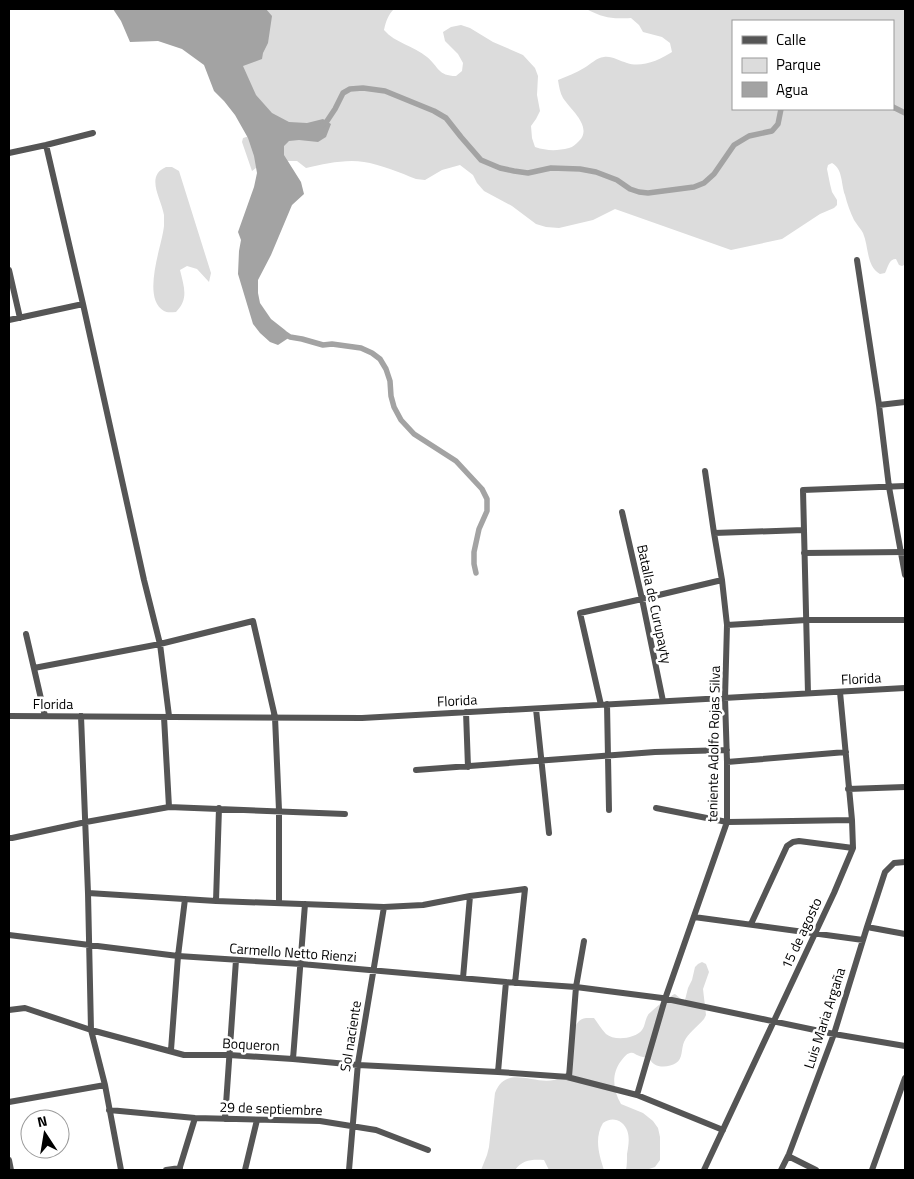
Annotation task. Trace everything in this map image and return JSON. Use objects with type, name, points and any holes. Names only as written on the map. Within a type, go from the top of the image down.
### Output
[{"type":"street","points":[[9,152],[92,133]]},
{"type":"street","points":[[46,145],[160,644],[167,716],[169,806]]},
{"type":"street","points":[[857,260],[889,487],[903,552],[905,575]]},
{"type":"street","points":[[9,270],[20,318]]},
{"type":"street","points":[[9,320],[82,304]]},
{"type":"street","points":[[879,406],[905,402]]},
{"type":"street","name":"teniente Adolfo Rojas Silva","points":[[637,1095],[665,999],[727,822],[725,698],[727,625],[705,471]]},
{"type":"street","points":[[808,693],[804,490],[905,486]]},
{"type":"street","name":"Batalla de Curupayty","points":[[622,512],[662,701]]},
{"type":"street","points":[[714,533],[804,530]]},
{"type":"street","points":[[804,553],[903,552]]},
{"type":"street","points":[[609,810],[608,756],[604,705],[580,612],[642,600],[722,580]]},
{"type":"street","points":[[727,625],[806,620],[905,620]]},
{"type":"street","points":[[34,668],[160,644],[253,621],[276,717],[279,903]]},
{"type":"street","points":[[26,634],[45,716]]},
{"type":"street","name":"Florida","points":[[9,716],[362,718],[905,688]]},
{"type":"street","name":"15 de agosto","points":[[704,1170],[834,893],[853,848],[840,692]]},
{"type":"street","points":[[536,709],[549,833]]},
{"type":"street","points":[[466,712],[468,766]]},
{"type":"street","points":[[81,716],[90,945],[91,1030],[105,1085],[121,1170]]},
{"type":"street","points":[[416,770],[655,752],[727,750]]},
{"type":"street","points":[[727,762],[846,752]]},
{"type":"street","points":[[848,789],[905,787]]},
{"type":"street","points":[[9,838],[169,806],[344,814]]},
{"type":"street","points":[[216,901],[218,808]]},
{"type":"street","points":[[656,808],[727,822],[852,820]]},
{"type":"street","points":[[751,924],[787,846],[792,842],[799,841],[853,848]]},
{"type":"street","name":"Luis Maria Argaña","points":[[781,1170],[834,1034],[886,872],[894,863],[905,862]]},
{"type":"street","points":[[88,893],[216,901],[384,907],[422,905],[470,896],[525,889],[515,983]]},
{"type":"street","points":[[462,978],[470,896]]},
{"type":"street","points":[[170,1050],[185,899]]},
{"type":"street","points":[[294,1059],[305,904]]},
{"type":"street","name":"Sol naciente","points":[[349,1170],[358,1065],[384,907]]},
{"type":"street","points":[[694,917],[863,940]]},
{"type":"street","points":[[867,927],[905,934]]},
{"type":"street","name":"Carmello Netto Rienzi","points":[[9,935],[178,956],[301,964],[576,987],[665,999],[834,1034],[905,1046]]},
{"type":"street","points":[[567,1077],[569,1077],[576,987],[584,941]]},
{"type":"street","points":[[225,1119],[236,960]]},
{"type":"street","points":[[498,1072],[506,982]]},
{"type":"street","name":"Boqueron","points":[[9,1010],[25,1008],[91,1030],[184,1055],[229,1055],[358,1065],[567,1077],[637,1095],[723,1130]]},
{"type":"street","points":[[872,1170],[905,1078]]},
{"type":"street","points":[[9,1102],[105,1085]]},
{"type":"street","name":"29 de septiembre","points":[[109,1110],[195,1118],[320,1121],[376,1130],[428,1150]]},
{"type":"street","points":[[166,1170],[179,1169],[195,1118]]},
{"type":"street","points":[[245,1170],[257,1120]]},
{"type":"street","points":[[788,1156],[816,1170]]},
{"type":"street","points":[[9,1160],[11,1170]]},
{"type":"green space","points":[[220,9],[394,9],[388,18],[384,30],[394,38],[422,53],[442,73],[450,76],[456,76],[462,71],[463,63],[458,54],[445,41],[443,32],[451,27],[461,25],[470,28],[493,42],[523,55],[535,68],[538,76],[537,95],[540,111],[531,126],[532,138],[535,147],[552,150],[570,148],[583,136],[584,130],[579,119],[562,96],[558,80],[604,57],[638,65],[662,58],[672,52],[670,43],[662,37],[643,32],[639,25],[631,18],[607,17],[586,9],[905,9],[905,258],[904,265],[899,265],[896,259],[894,259],[889,264],[885,273],[880,274],[872,266],[865,238],[849,208],[840,173],[832,163],[828,165],[827,169],[832,192],[837,200],[837,205],[834,208],[820,214],[782,239],[731,250],[615,209],[593,220],[559,228],[536,224],[512,206],[484,191],[473,175],[460,165],[442,170],[425,180],[357,161],[335,162],[306,168],[297,161],[265,161],[252,171],[242,142],[243,138],[253,135],[254,106]]},
{"type":"green space","points":[[166,167],[172,167],[179,171],[211,273],[209,282],[197,269],[187,266],[180,270],[184,297],[176,312],[164,311],[157,304],[153,284],[164,226],[164,215],[155,182],[156,176]]},
{"type":"green space","points":[[702,962],[706,964],[709,972],[703,989],[706,1015],[686,1039],[678,1061],[671,1065],[659,1066],[648,1058],[633,1053],[627,1054],[618,1066],[614,1077],[616,1093],[621,1104],[643,1113],[658,1128],[660,1160],[655,1167],[646,1170],[626,1170],[628,1133],[622,1123],[612,1120],[603,1123],[598,1141],[604,1170],[549,1170],[544,1160],[531,1160],[524,1162],[515,1170],[481,1170],[489,1147],[495,1093],[501,1083],[516,1077],[545,1081],[563,1076],[569,1065],[576,1026],[582,1019],[594,1018],[606,1034],[614,1038],[630,1037],[639,1033],[648,1015],[670,997],[675,994],[685,1000],[695,967]]},
{"type":"water","points":[[113,9],[266,9],[272,16],[268,43],[262,59],[243,66],[256,95],[272,113],[289,122],[307,123],[323,119],[331,124],[326,137],[318,142],[289,141],[284,146],[284,155],[301,182],[304,194],[292,205],[271,255],[258,280],[260,303],[271,319],[285,330],[290,337],[278,345],[270,342],[253,324],[238,274],[241,240],[238,232],[257,173],[248,138],[235,115],[214,91],[204,65],[182,49],[158,41],[130,42],[121,21]]},
{"type":"waterway","points":[[321,126],[327,121],[343,93],[350,89],[363,88],[385,91],[434,111],[446,118],[481,160],[500,168],[528,173],[551,168],[580,169],[596,172],[617,180],[630,189],[648,193],[694,187],[704,183],[714,174],[734,145],[749,136],[772,131],[778,124],[781,110]]},
{"type":"waterway","points":[[894,108],[905,113]]},
{"type":"waterway","points":[[284,333],[290,337],[323,345],[332,344],[361,348],[380,359],[386,369],[394,407],[401,420],[414,434],[456,461],[482,489],[487,499],[487,511],[479,529],[474,552],[476,573]]}]
